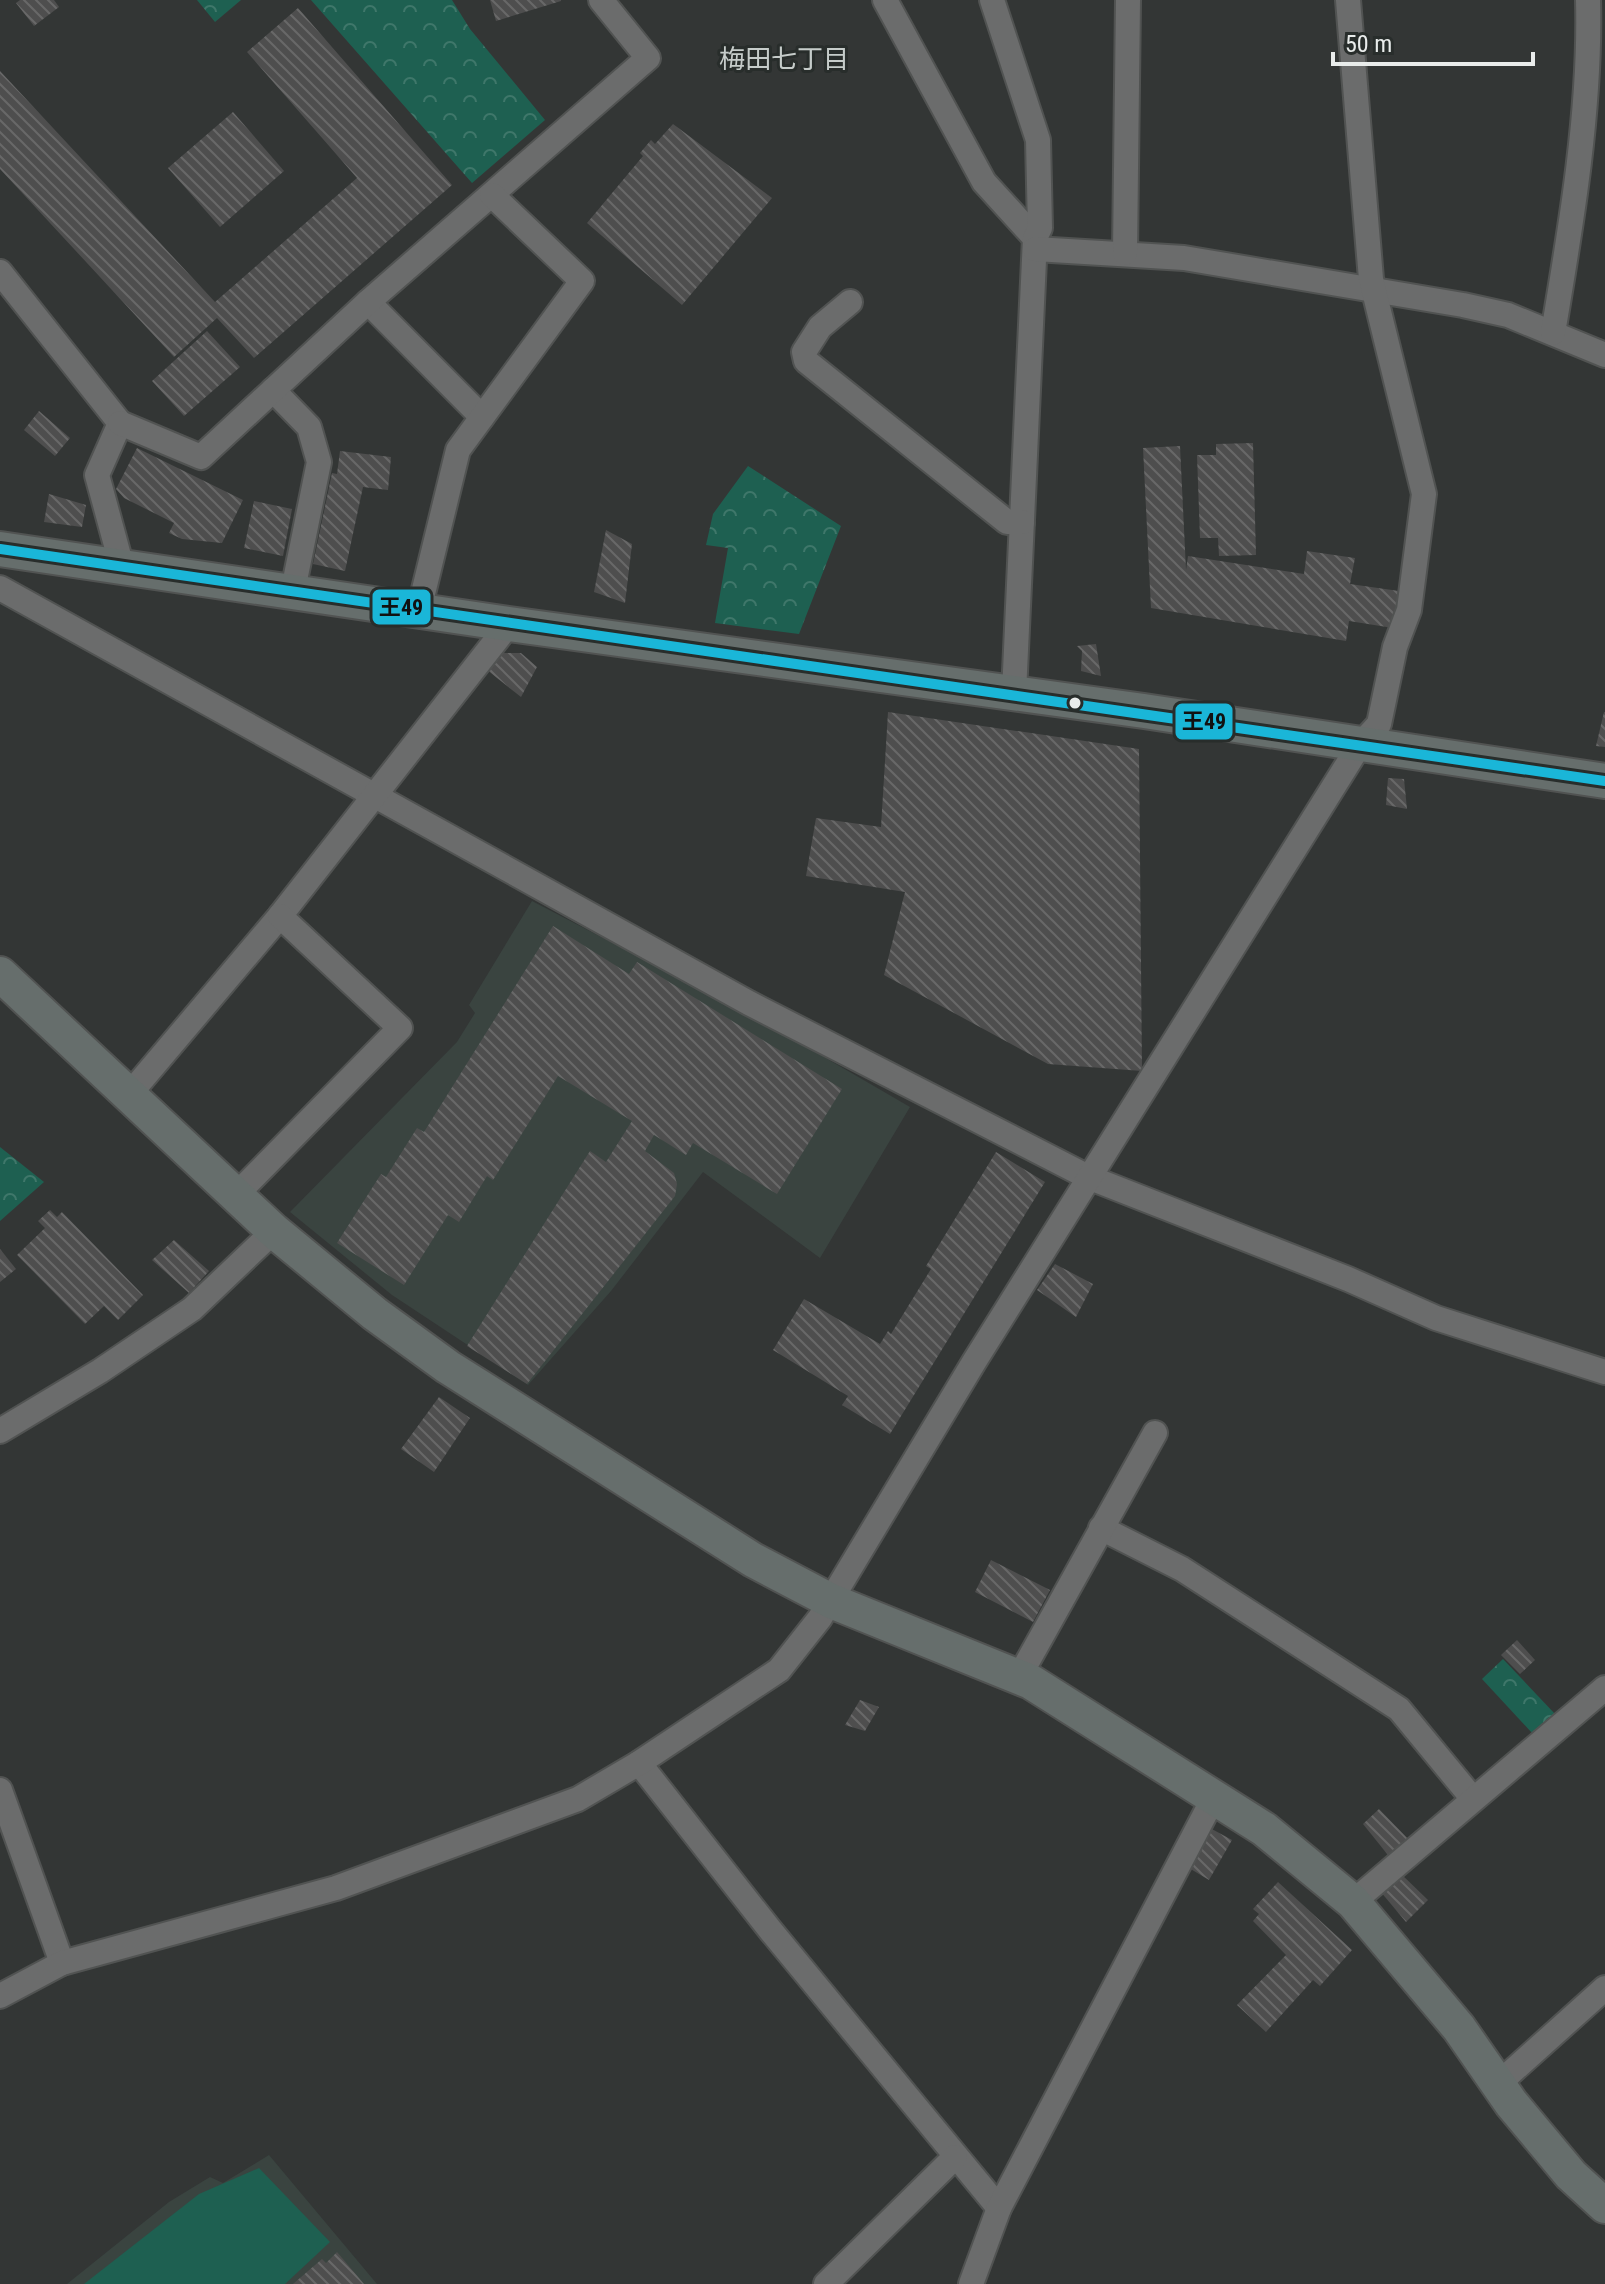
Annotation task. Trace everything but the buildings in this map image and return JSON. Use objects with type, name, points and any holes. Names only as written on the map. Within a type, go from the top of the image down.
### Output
[{"type":"street","points":[[0,272],[120,423],[201,457],[368,302],[648,58],[601,0]]},
{"type":"street","points":[[885,0],[984,182],[1035,244],[1184,258],[1508,315],[1605,355]]},
{"type":"street","points":[[992,0],[1038,140],[1040,228],[1035,244],[1014,693]]},
{"type":"street","points":[[1125,253],[1128,0]]},
{"type":"street","points":[[0,1996],[62,1963],[336,1888],[578,1799],[639,1763],[779,1670],[798,1649],[831,1601],[1088,1177],[1359,746],[1379,724],[1395,647],[1409,610],[1424,494],[1374,291],[1359,157],[1348,0]]},
{"type":"street","points":[[1553,333],[1597,42],[1588,0]]},
{"type":"street","points":[[419,610],[458,450],[582,281],[492,195]]},
{"type":"street","points":[[368,302],[482,417]]},
{"type":"street","points":[[850,302],[820,327],[804,352],[806,361],[1007,522],[1022,522]]},
{"type":"street","points":[[273,390],[309,427],[319,462],[293,590]]},
{"type":"street","points":[[120,423],[97,475],[122,567]]},
{"type":"street","points":[[0,549],[509,624],[1014,693],[1605,781]]},
{"type":"street","points":[[0,588],[749,1003],[1088,1177],[1348,1279],[1436,1318],[1605,1372]]},
{"type":"street","points":[[128,1096],[280,916],[509,624]]},
{"type":"street","points":[[236,1195],[400,1028],[280,916]]},
{"type":"street","points":[[0,974],[274,1231],[375,1314],[448,1367],[753,1560],[831,1601],[1019,1677],[1264,1829],[1353,1902],[1459,2028],[1497,2085],[1571,2175],[1605,2206]]},
{"type":"street","points":[[3,1421],[100,1371],[192,1309],[274,1231]]},
{"type":"street","points":[[1019,1677],[1155,1433]]},
{"type":"street","points":[[1101,1528],[1182,1569],[1399,1709],[1473,1799]]},
{"type":"street","points":[[1353,1902],[1603,1693]]},
{"type":"street","points":[[639,1763],[999,2208]]},
{"type":"street","points":[[0,1790],[62,1963]]},
{"type":"street","points":[[971,2284],[999,2208],[1213,1799]]},
{"type":"street","points":[[1497,2085],[1605,1988]]},
{"type":"street","points":[[826,2284],[955,2157]]},
{"type":"shaded area","points":[[532,901],[757,1018],[910,1107],[820,1258],[703,1172],[611,1291],[528,1385],[392,1295],[290,1212],[457,1042],[475,1013],[469,1005]]},
{"type":"shaded area","points":[[269,2155],[377,2284],[67,2284],[169,2202],[210,2177],[223,2183]]},
{"type":"green space","points":[[197,0],[241,0],[215,22]]},
{"type":"green space","points":[[311,0],[452,0],[470,29],[545,120],[472,183]]},
{"type":"green space","points":[[748,466],[841,526],[799,634],[715,623],[728,548],[706,545],[713,514]]},
{"type":"green space","points":[[0,1147],[44,1182],[0,1221]]},
{"type":"green space","points":[[1503,1659],[1555,1714],[1533,1734],[1482,1679]]},
{"type":"green space","points":[[259,2168],[330,2242],[285,2284],[84,2284],[199,2194]]},
{"type":"transit line","name":"王49","points":[[0,549],[1605,781]]},
{"type":"district","name":"梅田七丁目","points":[[784,59]]}]
